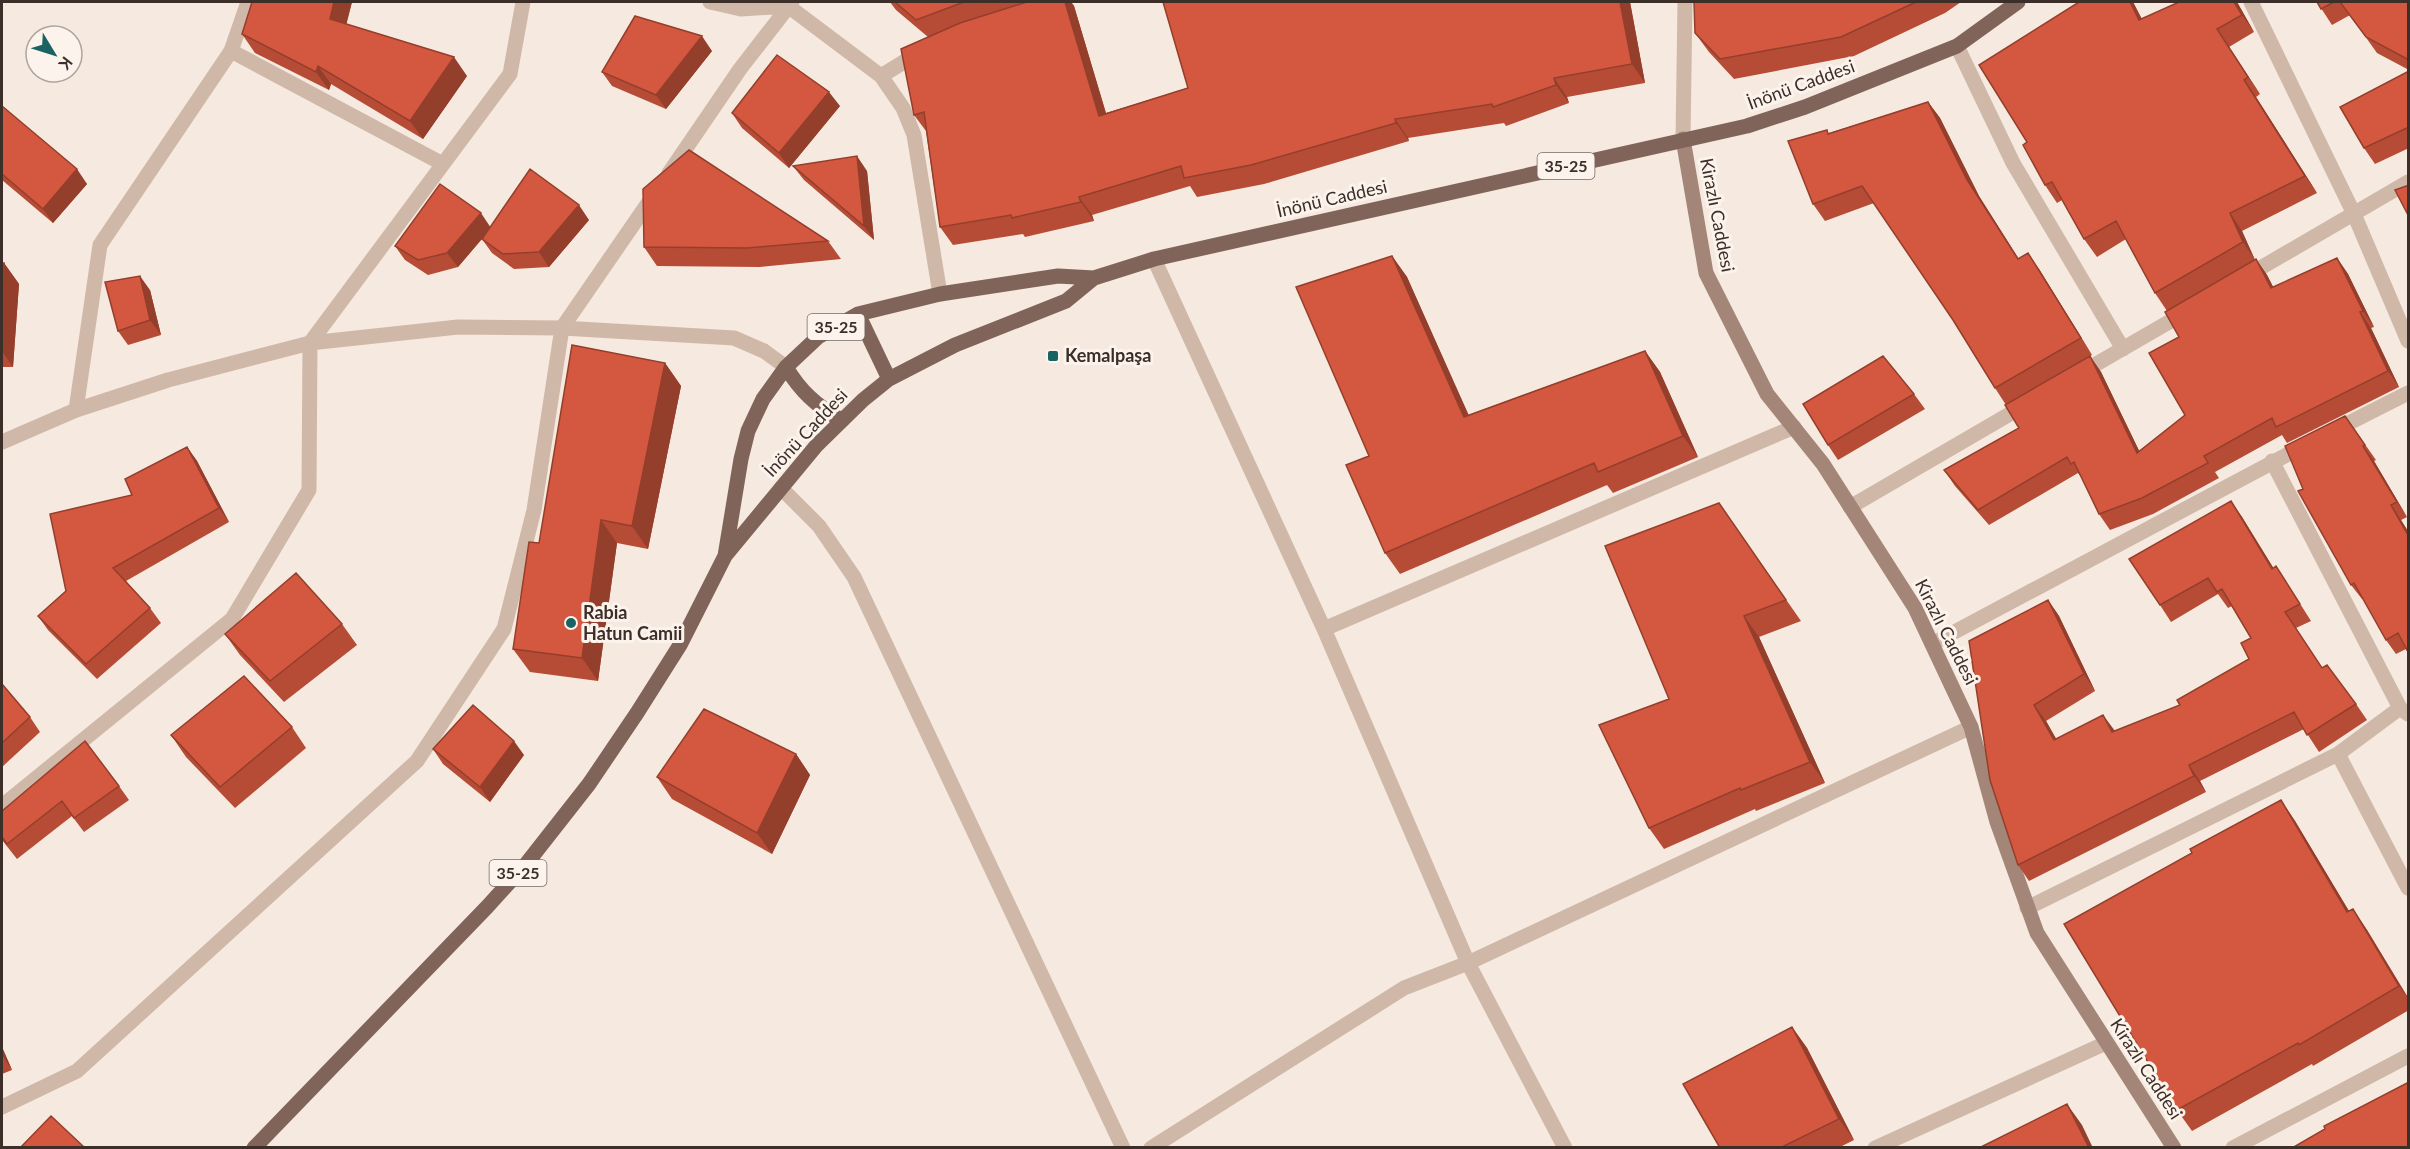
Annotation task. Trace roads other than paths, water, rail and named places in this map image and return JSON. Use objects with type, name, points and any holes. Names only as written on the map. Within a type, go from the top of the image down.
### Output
[{"type":"main road","name":"İnönü Caddesi","points":[[726,556],[781,488],[841,420],[889,380],[955,345],[1066,302],[1094,278],[1154,259],[1747,126],[1805,106],[1957,46],[2018,2]]},
{"type":"main road","name":"Kirazlı Caddesi","points":[[1683,139],[1706,273],[1767,394],[1823,464],[1915,608],[1971,727],[1997,822],[2037,933],[2174,1148]]},
{"type":"main road","name":"35-25","points":[[254,1148],[487,907],[527,863],[589,784],[680,645],[726,556],[741,459],[748,431],[763,399],[786,367],[818,337],[858,314],[940,294],[1058,276],[1094,278]]},
{"type":"main road","points":[[858,314],[889,380]]},
{"type":"main road","points":[[786,367],[802,391],[820,408],[841,420]]},
{"type":"street","points":[[76,410],[100,245],[231,51],[248,2]]},
{"type":"street","points":[[2,806],[232,619],[309,490],[310,343],[510,74],[523,2]]},
{"type":"street","points":[[710,2],[741,9],[789,3],[881,76],[903,108],[914,135],[940,294]]},
{"type":"street","points":[[1683,139],[1685,2]]},
{"type":"street","points":[[2251,2],[2354,214],[2409,341]]},
{"type":"street","points":[[2,1107],[77,1071],[417,761],[504,629],[534,510],[562,328],[789,3]]},
{"type":"street","points":[[881,76],[914,55],[936,45]]},
{"type":"street","points":[[1957,46],[2013,163],[2123,349]]},
{"type":"street","points":[[231,51],[443,164]]},
{"type":"street","points":[[2234,284],[2409,182]]},
{"type":"street","points":[[1154,259],[1324,629],[1468,963],[1565,1148]]},
{"type":"street","points":[[2062,384],[2203,302]]},
{"type":"street","points":[[2,442],[76,410],[168,380],[310,343],[458,327],[562,328],[734,338],[764,351],[786,367]]},
{"type":"street","points":[[1932,644],[2272,461],[2409,393]]},
{"type":"street","points":[[1850,507],[2042,396]]},
{"type":"street","points":[[1324,629],[1794,427]]},
{"type":"street","points":[[2027,908],[2338,754],[2404,711],[2272,461]]},
{"type":"street","points":[[781,488],[819,526],[854,577],[1123,1148]]},
{"type":"street","points":[[1151,1148],[1404,988],[1468,963],[1971,727]]},
{"type":"street","points":[[2338,754],[2409,888]]},
{"type":"street","points":[[1875,1148],[2106,1043]]},
{"type":"street","points":[[2233,1148],[2409,1056]]},
{"type":"place","name":"Kemalpaşa","points":[[1053,356]]},
{"type":"place","name":"Rabia Hatun Camii","points":[[571,623]]}]
